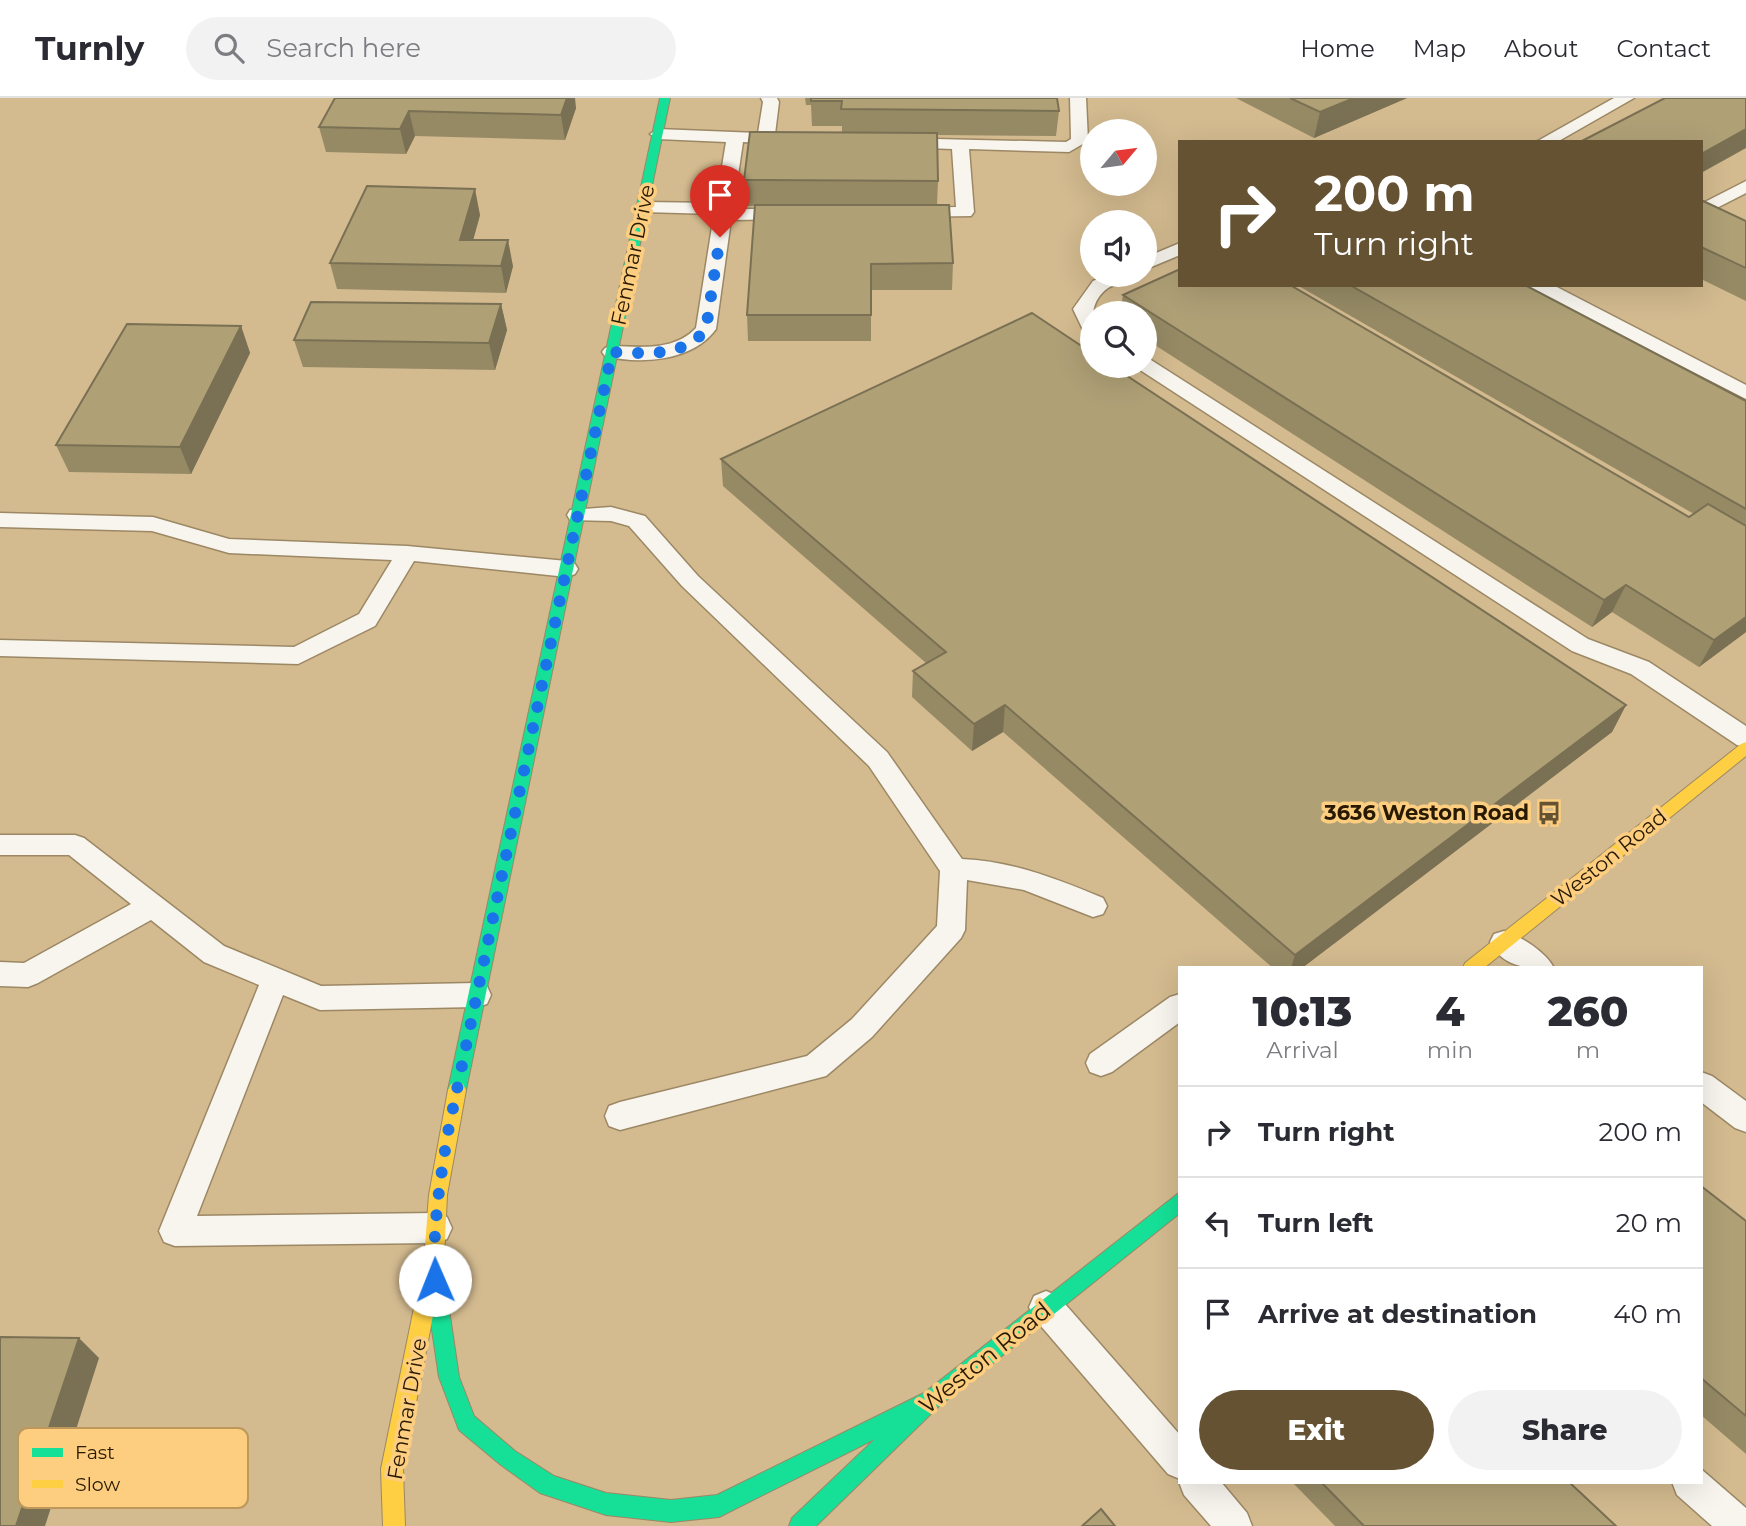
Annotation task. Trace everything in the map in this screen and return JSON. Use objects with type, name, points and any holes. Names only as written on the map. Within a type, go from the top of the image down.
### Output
[{"type":"street","name":"Fenmar Drive","points":[[394,1526],[392,1469],[435,1244],[438,1195],[448,1132],[666,98]]},
{"type":"street","name":"Weston Road","points":[[1474,966],[1746,748]]},
{"type":"street","name":"Weston Road","points":[[800,1526],[931,1399],[1178,1203]]},
{"type":"street","points":[[435,1244],[439,1322],[449,1377],[466,1423],[508,1458],[548,1485],[606,1504],[671,1511],[719,1506],[931,1399]]},
{"type":"lane","points":[[766,138],[771,102],[769,98]]},
{"type":"lane","points":[[877,141],[1069,147],[1080,141],[1077,98]]},
{"type":"lane","points":[[1548,140],[1626,98]]},
{"type":"lane","points":[[658,134],[808,139]]},
{"type":"lane","points":[[612,352],[656,353],[676,350],[698,341],[706,329],[735,137]]},
{"type":"lane","points":[[898,213],[965,212],[960,144]]},
{"type":"lane","points":[[1705,218],[1746,186]]},
{"type":"lane","points":[[643,207],[804,214]]},
{"type":"lane","points":[[1157,259],[1178,249]]},
{"type":"lane","points":[[1542,287],[1746,393]]},
{"type":"lane","points":[[1157,372],[1580,645],[1640,668],[1746,738]]},
{"type":"lane","points":[[578,515],[611,514],[637,520],[690,580],[878,760],[954,869],[951,930],[862,1028],[816,1067],[620,1116]]},
{"type":"lane","points":[[0,520],[153,524],[229,546],[407,553],[567,569]]},
{"type":"lane","points":[[0,648],[298,656],[367,620],[407,553]]},
{"type":"lane","points":[[0,845],[75,845],[214,954],[320,998],[477,995]]},
{"type":"lane","points":[[954,869],[989,870],[1030,880],[1093,906]]},
{"type":"lane","points":[[0,974],[28,975],[152,906]]},
{"type":"lane","points":[[1504,942],[1537,966]]},
{"type":"lane","points":[[275,980],[175,1231],[435,1244]]},
{"type":"lane","points":[[1101,1063],[1178,1007]]},
{"type":"lane","points":[[1703,1086],[1746,1118]]},
{"type":"lane","points":[[1046,1307],[1178,1460]]},
{"type":"lane","points":[[1199,1484],[1234,1526]]},
{"type":"lane","points":[[1692,1484],[1739,1526]]},
{"type":"building","points":[[335,98],[567,98],[561,115],[409,111],[400,129],[319,127]]},
{"type":"building","points":[[811,98],[1057,98],[1059,111],[841,109],[842,101],[811,101]]},
{"type":"building","points":[[1290,98],[1354,98],[1320,112]]},
{"type":"building","points":[[1665,98],[1746,98],[1746,129],[1703,153],[1703,140],[1584,140]]},
{"type":"building","points":[[750,132],[937,133],[938,181],[744,180]]},
{"type":"building","points":[[367,186],[475,189],[460,240],[508,240],[501,266],[330,263]]},
{"type":"building","points":[[1703,201],[1746,221],[1746,268],[1703,248]]},
{"type":"building","points":[[755,205],[949,205],[953,263],[871,264],[871,315],[747,315]]},
{"type":"building","points":[[1178,270],[1178,287],[1293,287],[1689,517],[1708,504],[1746,526],[1746,617],[1714,640],[1626,585],[1604,600],[1157,317],[1157,301],[1132,301],[1123,295],[1141,287],[1157,287],[1157,279]]},
{"type":"building","points":[[1354,287],[1529,287],[1746,401],[1746,509]]},
{"type":"building","points":[[311,302],[501,304],[489,343],[294,340]]},
{"type":"building","points":[[1032,313],[1080,345],[1080,378],[1130,378],[1626,705],[1295,955],[1005,705],[974,724],[913,671],[946,652],[721,459]]},
{"type":"building","points":[[127,324],[241,326],[180,447],[56,445]]},
{"type":"building","points":[[1703,1188],[1746,1221],[1746,1416],[1703,1380]]},
{"type":"building","points":[[0,1337],[79,1338],[49,1428],[18,1428],[18,1508],[22,1508],[16,1526],[0,1526]]},
{"type":"building","points":[[1323,1484],[1571,1484],[1616,1526],[1364,1526]]},
{"type":"building","points":[[1101,1509],[1115,1526],[1082,1526]]},
{"type":"traffic: fast","points":[[457,1090],[665,98]]},
{"type":"traffic: fast","points":[[800,1526],[931,1400],[1178,1203]]},
{"type":"traffic: fast","points":[[437,1296],[449,1377],[466,1423],[508,1458],[548,1485],[606,1504],[671,1511],[719,1506],[931,1400]]},
{"type":"traffic: slow","points":[[1474,966],[1746,748]]},
{"type":"traffic: slow","points":[[394,1526],[392,1469],[434,1259],[438,1195],[457,1090]]},
{"type":"place","name":"3636 Weston Road","points":[[1549,813]]},
{"type":"route","points":[[435,1280],[438,1195],[448,1132],[612,352],[656,353],[676,350],[698,341],[706,329],[720,237]]}]
